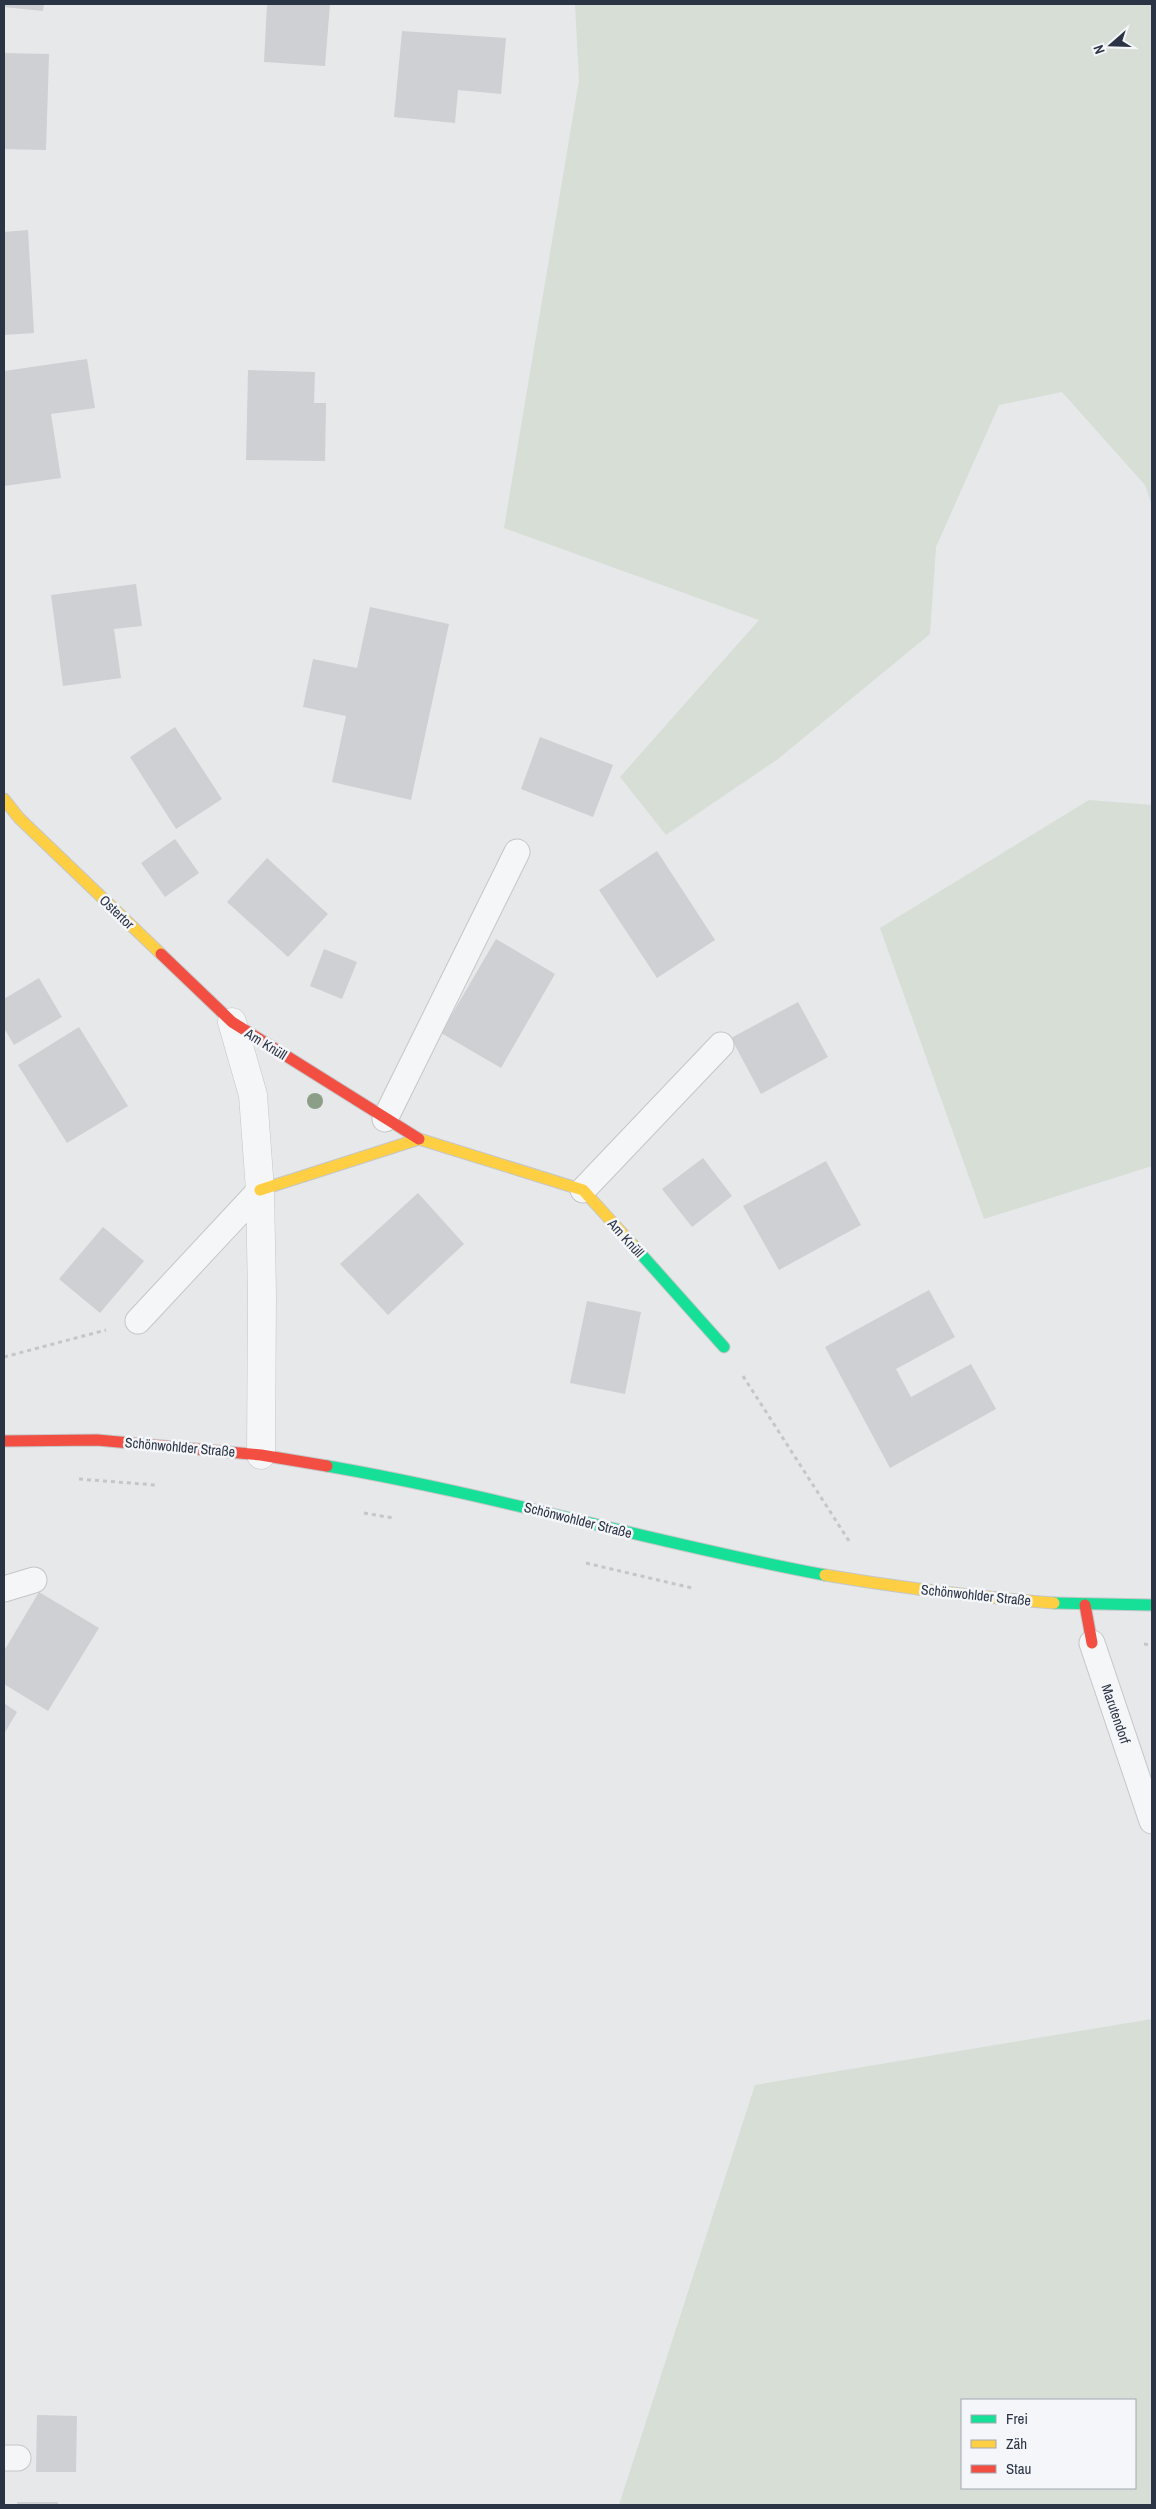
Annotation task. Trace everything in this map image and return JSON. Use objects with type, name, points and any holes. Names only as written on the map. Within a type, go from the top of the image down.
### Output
[{"type":"street","name":"Ostertor","points":[[4,799],[19,818],[232,1022]]},
{"type":"street","name":"Am Knüll","points":[[232,1022],[419,1139],[583,1190],[724,1347]]},
{"type":"street","name":"Am Knüll","points":[[232,1022],[253,1096],[260,1190],[262,1295],[261,1455]]},
{"type":"street","points":[[260,1190],[419,1139]]},
{"type":"street","name":"Schönwohlder Straße","points":[[4,1441],[97,1440],[261,1455],[399,1479],[755,1562],[877,1584],[987,1598],[1085,1605],[1152,1605]]},
{"type":"street","name":"Marutendorf","points":[[1085,1605],[1092,1643]]},
{"type":"lane","points":[[386,1119],[517,852]]},
{"type":"lane","points":[[583,1190],[721,1045]]},
{"type":"lane","points":[[138,1322],[260,1190]]},
{"type":"lane","points":[[4,1589],[34,1580]]},
{"type":"lane","name":"Marutendorf","points":[[1092,1643],[1152,1821]]},
{"type":"path","points":[[4,1357],[138,1322]]},
{"type":"path","points":[[724,1347],[877,1584]]},
{"type":"path","points":[[69,1479],[158,1485]]},
{"type":"shaded area","points":[[575,4],[1152,4],[1152,506],[1145,485],[1062,392],[999,405],[936,547],[930,634],[778,759],[666,835],[620,777],[759,620],[504,528],[579,80]]},
{"type":"shaded area","points":[[1089,800],[1152,805],[1152,1166],[984,1219],[880,928]]},
{"type":"shaded area","points":[[1152,2019],[1152,2505],[619,2505],[755,2085]]},
{"type":"building","points":[[4,4],[44,4],[43,11],[4,7]]},
{"type":"building","points":[[267,4],[330,4],[325,66],[264,62]]},
{"type":"building","points":[[402,31],[506,38],[501,94],[458,90],[455,123],[394,117]]},
{"type":"building","points":[[4,53],[49,54],[46,150],[4,149]]},
{"type":"building","points":[[28,230],[34,333],[4,335],[4,232]]},
{"type":"building","points":[[87,359],[95,408],[51,414],[61,478],[4,486],[4,371]]},
{"type":"building","points":[[248,370],[315,372],[314,403],[326,403],[325,461],[246,460]]},
{"type":"building","points":[[136,584],[142,626],[114,629],[121,678],[63,686],[51,595]]},
{"type":"building","points":[[370,607],[449,624],[411,800],[332,782],[346,716],[303,707],[313,659],[357,668]]},
{"type":"building","points":[[175,727],[222,799],[176,829],[130,757]]},
{"type":"building","points":[[540,737],[613,765],[593,817],[521,789]]},
{"type":"building","points":[[175,839],[199,873],[165,897],[141,863]]},
{"type":"building","points":[[657,851],[715,940],[657,978],[599,890]]},
{"type":"building","points":[[267,858],[328,914],[288,957],[227,902]]},
{"type":"building","points":[[496,939],[555,974],[501,1068],[441,1033]]},
{"type":"building","points":[[324,949],[357,962],[342,999],[310,986]]},
{"type":"building","points":[[39,978],[62,1017],[14,1045],[4,1028],[4,999]]},
{"type":"building","points":[[798,1002],[828,1057],[761,1094],[731,1038]]},
{"type":"building","points":[[79,1027],[128,1106],[67,1143],[18,1065]]},
{"type":"building","points":[[703,1158],[732,1196],[692,1227],[662,1189]]},
{"type":"building","points":[[826,1161],[861,1225],[779,1270],[743,1206]]},
{"type":"building","points":[[418,1193],[464,1244],[388,1315],[340,1264]]},
{"type":"building","points":[[103,1227],[144,1261],[100,1313],[59,1279]]},
{"type":"building","points":[[929,1290],[955,1337],[896,1369],[911,1397],[971,1364],[996,1409],[890,1468],[825,1347]]},
{"type":"building","points":[[587,1301],[641,1312],[625,1394],[570,1383]]},
{"type":"building","points":[[39,1592],[99,1628],[48,1711],[4,1684],[4,1651]]},
{"type":"building","points":[[4,1703],[17,1712],[4,1734]]},
{"type":"building","points":[[37,2415],[77,2416],[76,2472],[36,2472]]},
{"type":"building","points":[[17,2502],[58,2502],[58,2505],[17,2505]]},
{"type":"traffic: fast","points":[[633,1245],[724,1347]]},
{"type":"traffic: fast","points":[[327,1466],[452,1491],[700,1549],[825,1575]]},
{"type":"traffic: fast","points":[[1054,1603],[1152,1605]]},
{"type":"traffic: slow","points":[[4,799],[19,818],[161,954]]},
{"type":"traffic: slow","points":[[260,1190],[419,1139],[583,1190],[633,1245]]},
{"type":"traffic: slow","points":[[825,1575],[939,1592],[1054,1603]]},
{"type":"traffic: jam","points":[[161,954],[232,1022],[419,1139]]},
{"type":"traffic: jam","points":[[4,1441],[97,1440],[261,1455],[327,1466]]},
{"type":"traffic: jam","points":[[1085,1605],[1092,1643]]}]
